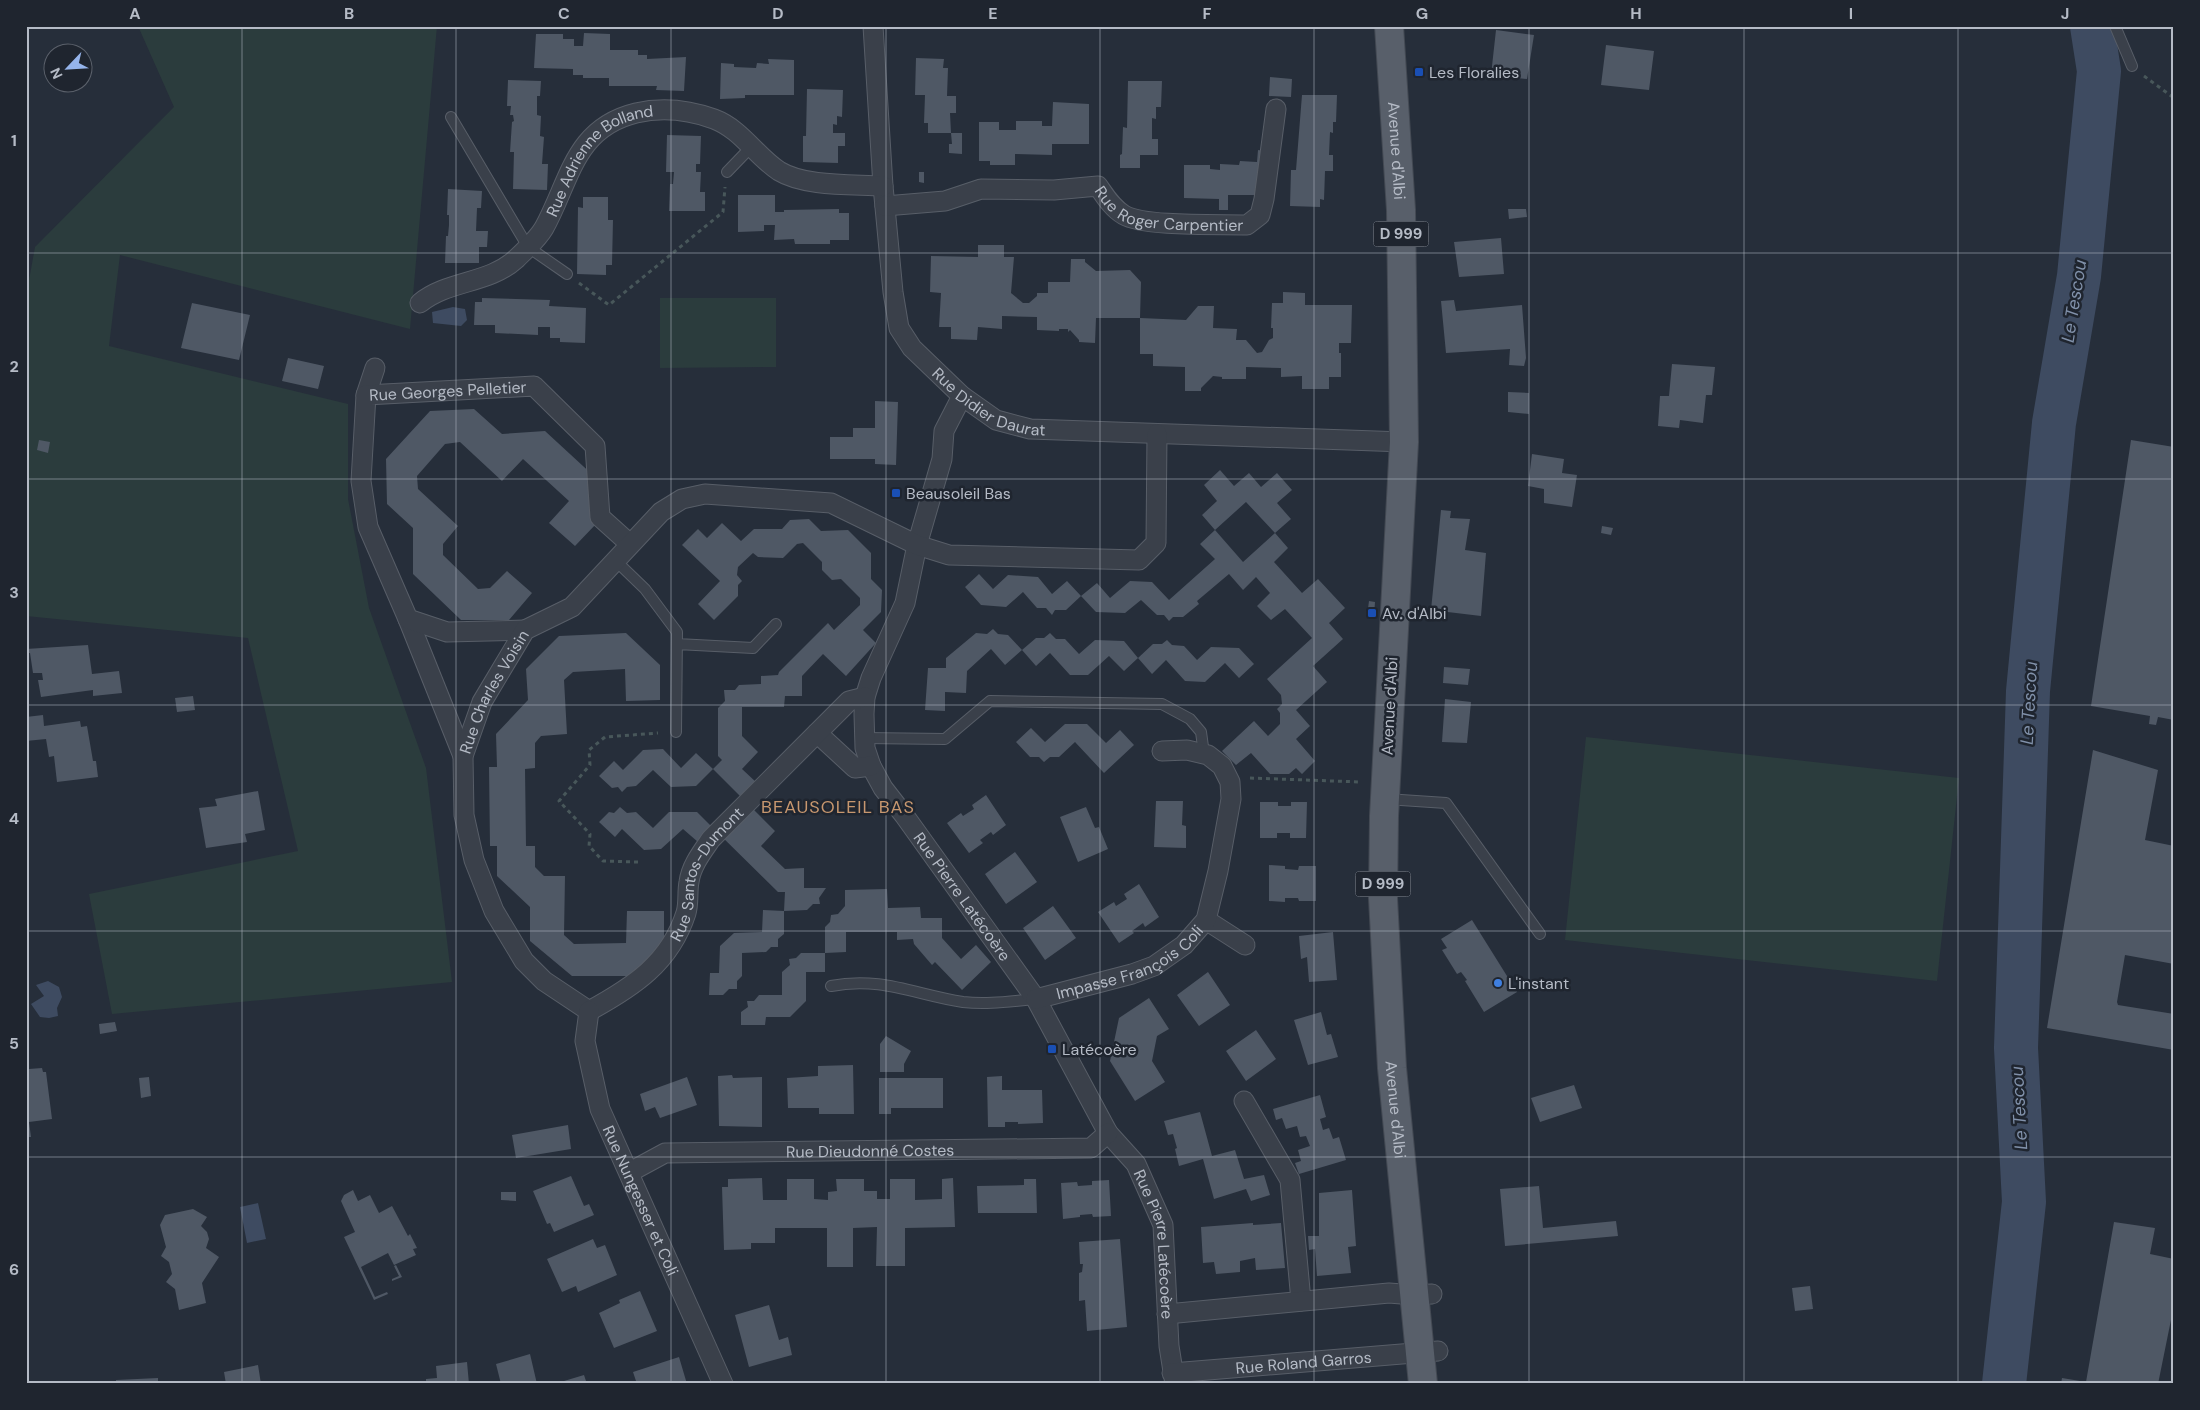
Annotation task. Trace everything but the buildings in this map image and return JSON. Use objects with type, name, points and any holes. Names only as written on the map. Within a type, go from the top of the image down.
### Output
[{"type":"main road","name":"Avenue d'Albi","points":[[1389,26],[1400,210],[1404,442],[1376,791],[1392,1068],[1423,1294],[1429,1352],[1423,1384]]},
{"type":"street","name":"Rue Didier Daurat","points":[[873,26],[883,186],[893,292],[899,328],[912,348],[962,396],[996,420],[1030,429],[1404,442]]},
{"type":"street","name":"Rue Roger Carpentier","points":[[885,206],[945,201],[982,189],[1054,190],[1098,186],[1108,201],[1123,214],[1142,221],[1247,225],[1260,215],[1264,199],[1276,109]]},
{"type":"street","name":"Rue Adrienne Bolland","points":[[420,303],[429,295],[489,276],[514,261],[543,229],[568,171],[587,141],[604,127],[626,116],[652,110],[687,111],[728,125],[779,171],[802,180],[883,186]]},
{"type":"street","points":[[366,395],[375,368]]},
{"type":"street","name":"Rue Georges Pelletier","points":[[463,756],[408,619],[368,527],[360,481],[366,395],[534,386],[595,446],[600,517],[630,544]]},
{"type":"street","name":"Rue Pierre Latécoère","points":[[962,396],[944,431],[942,459],[916,545],[905,603],[871,678],[865,697],[866,748],[871,766],[882,788],[904,815],[1036,999],[1108,1132],[1136,1164],[1163,1225],[1167,1314],[1173,1378]]},
{"type":"street","name":"Rue Charles Voisin","points":[[589,1011],[544,981],[524,961],[494,911],[474,860],[464,815],[463,756],[482,702],[525,630],[572,607],[661,512],[682,499],[705,494],[831,503],[916,545],[949,555],[1139,560],[1156,543],[1157,434]]},
{"type":"street","points":[[408,619],[447,632],[525,630]]},
{"type":"street","name":"Rue Santos-Dumont","points":[[589,1011],[628,990],[649,972],[674,941],[687,911],[689,881],[696,860],[711,839],[849,700],[865,697]]},
{"type":"street","points":[[817,733],[855,768],[871,766]]},
{"type":"street","points":[[1162,751],[1186,750],[1208,755],[1222,766],[1230,782]]},
{"type":"street","name":"Impasse François Coli","points":[[1036,999],[1132,974],[1154,966],[1184,945],[1206,920],[1218,871],[1231,799],[1230,782]]},
{"type":"street","points":[[1206,920],[1245,945]]},
{"type":"street","name":"Rue Nungesser et Coli","points":[[589,1011],[585,1041],[600,1109],[630,1172],[723,1384]]},
{"type":"street","points":[[1244,1101],[1290,1180],[1301,1302]]},
{"type":"street","name":"Rue Dieudonné Costes","points":[[630,1172],[665,1153],[1091,1148],[1108,1132]]},
{"type":"street","points":[[1167,1314],[1389,1293],[1423,1294]]},
{"type":"street","name":"Rue Roland Garros","points":[[1173,1378],[1429,1352]]},
{"type":"lane","points":[[2115,26],[2132,66]]},
{"type":"lane","points":[[451,117],[528,247],[567,274]]},
{"type":"lane","points":[[727,172],[752,146]]},
{"type":"lane","points":[[615,560],[645,589],[677,632],[676,732]]},
{"type":"lane","points":[[677,644],[752,648],[776,624]]},
{"type":"lane","points":[[865,738],[945,739],[990,701],[1162,704],[1190,719],[1201,732],[1204,754]]},
{"type":"lane","points":[[1376,791],[1446,803],[1540,934]]},
{"type":"lane","points":[[831,986],[853,982],[897,986],[964,1002],[997,1003],[1036,999]]},
{"type":"path","points":[[2132,66],[2174,98]]},
{"type":"path","points":[[567,274],[609,305],[723,212],[727,172]]},
{"type":"path","points":[[638,862],[603,862],[589,846],[590,834],[559,802],[590,765],[589,750],[605,737],[676,732]]},
{"type":"path","points":[[1230,782],[1255,777],[1376,791]]},
{"type":"shaded area","points":[[138,26],[437,26],[410,329],[120,255],[109,346],[348,404],[348,499],[369,608],[426,768],[452,982],[112,1014],[89,894],[298,851],[248,638],[26,616],[26,297],[35,247],[174,107]]},
{"type":"shaded area","points":[[660,298],[776,298],[776,367],[660,368]]},
{"type":"shaded area","points":[[1586,737],[1959,778],[1937,981],[1565,940]]},
{"type":"water","points":[[453,307],[465,309],[467,320],[461,326],[433,323],[432,312]]},
{"type":"water","points":[[48,981],[59,987],[62,997],[57,1008],[58,1016],[49,1018],[40,1017],[31,1004],[44,996],[36,985]]},
{"type":"water","points":[[258,1203],[266,1239],[247,1243],[240,1207]]},
{"type":"waterway","name":"Le Tescou","points":[[2004,1384],[2024,1202],[2016,1048],[2028,691],[2054,423],[2079,276],[2099,71],[2092,26]]},
{"type":"place","name":"Les Floralies","points":[[1419,72]]},
{"type":"place","name":"Beausoleil Bas","points":[[896,493]]},
{"type":"place","name":"Av. d'Albi","points":[[1372,613]]},
{"type":"place","name":"L'instant","points":[[1498,983]]},
{"type":"place","name":"Latécoère","points":[[1052,1049]]},
{"type":"district","name":"BEAUSOLEIL BAS","points":[[838,807]]}]
